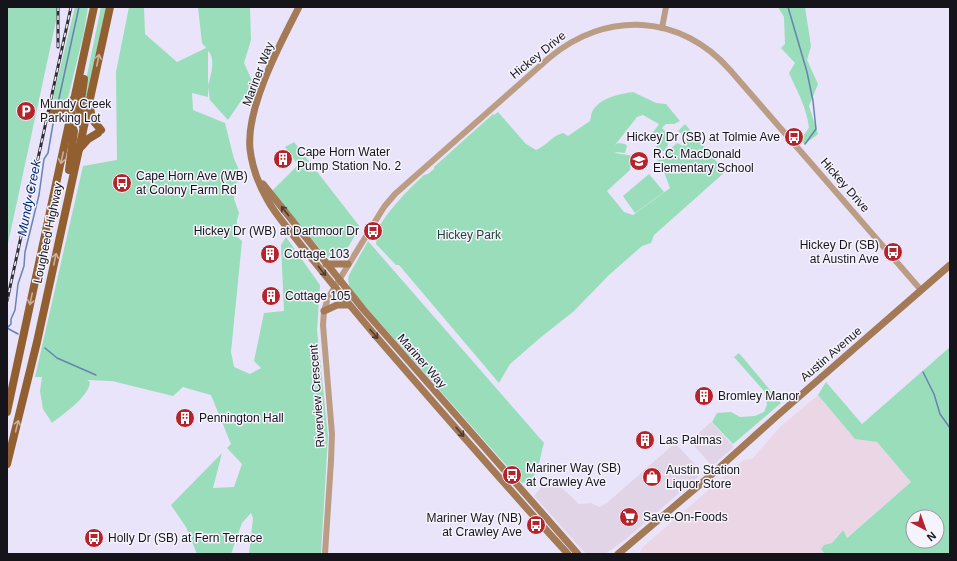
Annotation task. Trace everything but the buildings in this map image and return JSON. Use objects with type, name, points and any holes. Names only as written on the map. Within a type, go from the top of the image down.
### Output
[{"type":"main road","name":"Lougheed Highway","points":[[7,412],[94,7]]},
{"type":"main road","name":"Lougheed Highway","points":[[7,464],[34,354],[110,7]]},
{"type":"main road","name":"Mariner Way","points":[[300,7],[270,66],[256,106],[250,140],[252,160],[263,192],[273,208],[349,305],[568,554]]},
{"type":"main road","points":[[84,126],[79,115],[88,52],[89,34]]},
{"type":"main road","points":[[78,150],[85,142],[100,131],[92,118],[89,98]]},
{"type":"main road","points":[[53,112],[65,109],[75,99]]},
{"type":"main road","points":[[60,234],[74,131],[70,120]]},
{"type":"main road","name":"Mariner Way","points":[[257,175],[339,280],[425,381],[578,554]]},
{"type":"main road","points":[[326,264],[348,264]]},
{"type":"main road","name":"Austin Avenue","points":[[618,554],[710,476],[950,265]]},
{"type":"main road","points":[[324,311],[337,305],[349,305]]},
{"type":"street","points":[[662,28],[666,7]]},
{"type":"street","name":"Hickey Drive","points":[[334,287],[384,207],[395,194],[559,49],[584,35],[612,26],[638,25],[662,28],[682,34],[698,42],[723,62],[921,290]]},
{"type":"street","name":"Riverview Crescent","points":[[325,554],[332,441],[331,414],[323,336],[324,311],[328,298],[334,287]]},
{"type":"shaded area","points":[[818,395],[855,439],[877,442],[911,482],[846,538],[842,530],[832,543],[827,544],[821,549],[825,554],[639,554],[643,547],[743,460],[752,459],[780,427]]},
{"type":"shaded area","points":[[711,422],[734,447],[712,466],[690,441]]},
{"type":"shaded area","points":[[675,443],[699,469],[699,476],[626,539],[605,554],[586,554],[534,496],[550,477],[579,504],[591,503],[600,507],[607,503]]},
{"type":"green space","points":[[7,7],[59,7],[7,248]]},
{"type":"green space","points":[[75,7],[88,7],[84,32],[67,102],[65,105],[56,108],[53,106],[54,93]]},
{"type":"green space","points":[[101,7],[106,7],[87,95],[83,95]]},
{"type":"green space","points":[[129,7],[144,7],[145,34],[177,62],[206,48],[202,43],[198,7],[250,7],[251,40],[244,63],[254,85],[249,96],[243,98],[228,120],[210,100],[208,87],[208,97],[192,93],[193,110],[225,123],[234,159],[241,174],[236,185],[234,199],[239,213],[236,236],[242,241],[231,352],[234,367],[250,374],[261,368],[254,361],[264,313],[284,311],[281,245],[286,237],[320,285],[317,330],[328,436],[321,554],[249,554],[253,518],[251,513],[242,523],[231,554],[197,554],[186,527],[171,505],[222,453],[213,488],[234,487],[242,464],[227,448],[231,444],[211,395],[183,387],[173,396],[112,381],[87,380],[90,382],[89,388],[85,393],[75,405],[52,423],[43,409],[40,391],[42,377],[35,377],[83,166],[117,160],[116,72]],"holes":[[[208,51],[212,58],[212,67],[208,85]]]},
{"type":"green space","points":[[778,7],[805,7],[811,46],[807,60],[818,84],[809,106],[818,134],[805,144],[799,141],[809,128],[808,121],[801,100],[789,73],[795,63],[781,48],[785,44],[784,17]]},
{"type":"green space","name":"Hickey Park","points":[[633,92],[656,103],[666,104],[680,121],[674,124],[666,124],[662,128],[665,131],[668,145],[664,151],[658,151],[656,147],[659,142],[651,135],[659,124],[643,115],[637,117],[615,145],[618,143],[625,144],[627,146],[625,153],[615,152],[618,154],[632,156],[630,170],[607,191],[624,212],[633,215],[670,188],[664,172],[660,173],[655,170],[653,165],[677,143],[683,146],[689,134],[684,132],[682,134],[678,131],[685,124],[725,172],[654,235],[651,243],[642,246],[609,275],[574,311],[510,364],[499,383],[399,265],[396,265],[376,244],[377,236],[375,234],[391,210],[410,189],[424,175],[428,174],[434,169],[434,167],[493,114],[494,115],[498,112],[526,144],[536,150],[559,134],[563,133],[568,136],[590,121],[595,107],[604,100]]},
{"type":"green space","points":[[294,142],[360,227],[344,254],[337,260],[331,260],[325,255],[272,191],[298,165],[285,147]]},
{"type":"green space","points":[[649,174],[664,192],[635,213],[623,196]]},
{"type":"green space","points":[[368,241],[544,443],[536,473],[528,481],[522,483],[350,289],[348,279],[349,275]]},
{"type":"green space","points":[[950,347],[950,554],[825,554],[821,549],[824,545],[832,543],[843,530],[847,538],[911,482],[877,442],[855,439],[818,395],[826,382],[862,424]]},
{"type":"green space","points":[[739,353],[781,403],[733,444],[712,422],[717,413],[731,412],[740,417],[755,416],[764,412],[767,405],[764,391],[734,357]]},
{"type":"waterway","name":"Mundy Creek","points":[[58,103],[79,7]]},
{"type":"waterway","points":[[788,7],[807,72],[813,101],[816,129],[805,144]]},
{"type":"waterway","name":"Mundy Creek","points":[[7,328],[11,324],[11,319],[15,310],[18,284],[24,266],[25,252],[39,195],[44,159],[48,153],[54,118]]},
{"type":"waterway","points":[[7,328],[18,334]]},
{"type":"waterway","points":[[45,348],[57,358],[96,375]]},
{"type":"waterway","points":[[923,372],[934,394],[940,414],[950,428]]},
{"type":"railway","points":[[58,7],[58,47]]},
{"type":"railway","points":[[7,301],[71,7]]},
{"type":"place","name":"Mundy Creek Parking Lot","points":[[26,111]]},
{"type":"place","name":"Hickey Dr (SB) at Tolmie Ave","points":[[794,137]]},
{"type":"place","name":"Cape Horn Water Pump Station No. 2","points":[[283,159]]},
{"type":"place","name":"R.C. MacDonald Elementary School","points":[[639,161]]},
{"type":"place","name":"Cape Horn Ave (WB) at Colony Farm Rd","points":[[122,183]]},
{"type":"place","name":"Hickey Dr (WB) at Dartmoor Dr","points":[[373,231]]},
{"type":"place","name":"Hickey Dr (SB) at Austin Ave","points":[[893,252]]},
{"type":"place","name":"Cottage 103","points":[[270,254]]},
{"type":"place","name":"Cottage 105","points":[[271,296]]},
{"type":"place","name":"Bromley Manor","points":[[704,396]]},
{"type":"place","name":"Pennington Hall","points":[[185,418]]},
{"type":"place","name":"Las Palmas","points":[[645,440]]},
{"type":"place","name":"Mariner Way (SB) at Crawley Ave","points":[[512,475]]},
{"type":"place","name":"Austin Station Liquor Store","points":[[652,477]]},
{"type":"place","name":"Save-On-Foods","points":[[629,517]]},
{"type":"place","name":"Mariner Way (NB) at Crawley Ave","points":[[536,525]]},
{"type":"place","name":"Holly Dr (SB) at Fern Terrace","points":[[94,538]]}]
